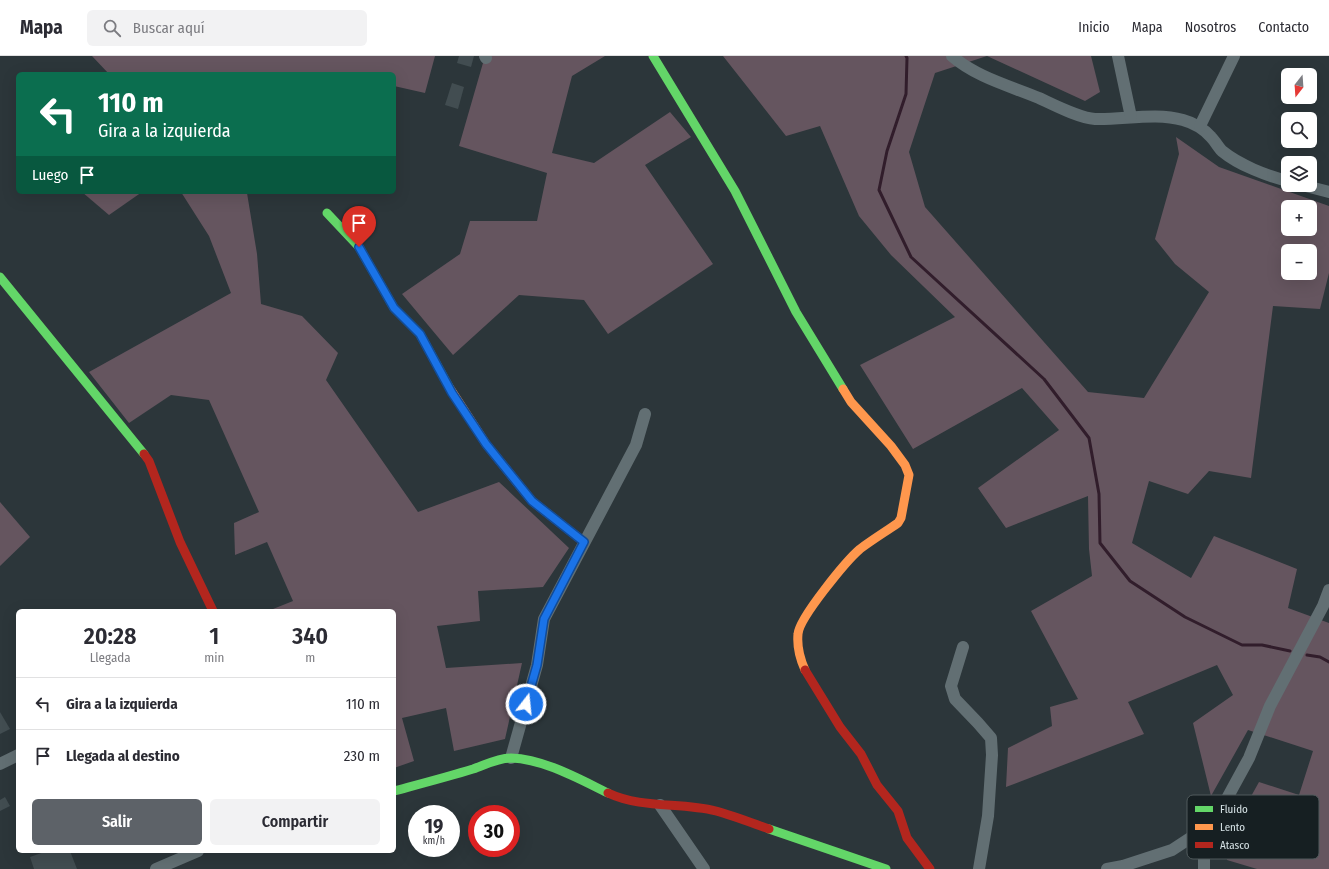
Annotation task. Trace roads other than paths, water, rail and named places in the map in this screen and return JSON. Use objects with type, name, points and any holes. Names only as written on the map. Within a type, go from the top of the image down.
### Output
[{"type":"street","points":[[653,56],[734,191],[796,312],[851,402],[891,446],[905,465],[909,475],[901,518],[898,523],[859,550],[829,584],[803,620],[798,633],[800,656],[804,669],[840,728],[861,754],[877,785],[898,811],[907,838],[930,869]]},
{"type":"street","points":[[952,56],[985,76],[1070,112],[1093,119],[1131,117],[1165,118],[1183,120],[1200,126],[1222,150],[1237,161],[1281,179]]},
{"type":"street","points":[[1118,56],[1131,117]]},
{"type":"street","points":[[1200,126],[1234,56]]},
{"type":"street","points":[[1317,189],[1329,192]]},
{"type":"street","points":[[327,213],[359,247],[394,308],[420,334],[452,393],[486,444],[532,501],[584,542]]},
{"type":"street","points":[[0,277],[149,461],[180,542],[212,609]]},
{"type":"street","points":[[511,758],[537,665],[544,619],[636,446],[645,414]]},
{"type":"street","points":[[1229,795],[1249,758],[1270,706],[1323,606],[1329,590]]},
{"type":"street","points":[[963,647],[951,686],[955,699],[978,722],[991,738],[992,750],[988,816],[979,869]]},
{"type":"street","points":[[0,764],[16,756]]},
{"type":"street","points":[[396,790],[458,774],[501,759],[511,758],[534,762],[559,770],[614,796],[636,803],[679,806],[716,811],[886,869]]},
{"type":"street","points":[[660,805],[704,869]]},
{"type":"street","points":[[1106,869],[1123,866],[1172,850],[1187,841]]},
{"type":"street","points":[[156,869],[193,853]]},
{"type":"waterway","points":[[906,56],[906,94],[887,151],[879,190],[911,257],[1044,379],[1089,438],[1099,494],[1100,543],[1130,581],[1185,617],[1242,645],[1262,645],[1290,651]]},
{"type":"waterway","points":[[1307,655],[1320,657],[1329,662]]}]
